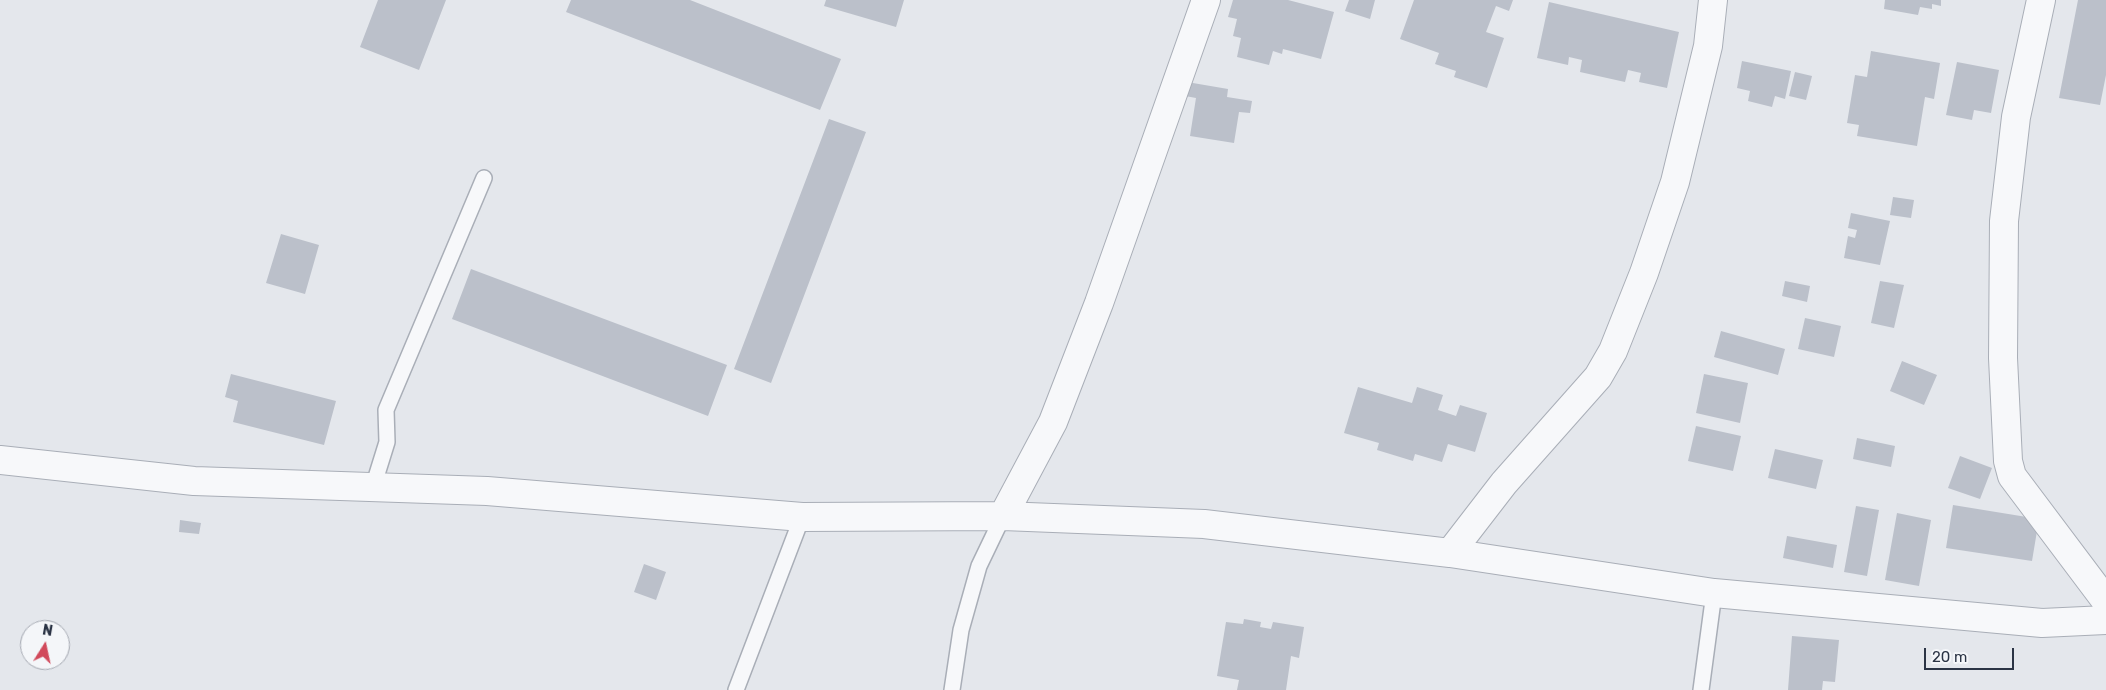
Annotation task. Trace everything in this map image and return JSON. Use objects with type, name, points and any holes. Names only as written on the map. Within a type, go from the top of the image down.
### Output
[{"type":"street","points":[[1003,516],[1053,422],[1099,303],[1206,0]]},
{"type":"street","points":[[1450,553],[1504,483],[1598,377],[1613,351],[1644,273],[1675,182],[1708,46],[1713,0]]},
{"type":"street","points":[[2041,0],[2016,117],[2004,221],[2003,358],[2008,461],[2012,476],[2106,601]]},
{"type":"street","points":[[0,460],[194,481],[487,491],[802,517],[1003,516],[1204,524],[1450,553],[1714,593],[2042,623],[2106,620]]},
{"type":"lane","points":[[373,487],[387,442],[386,410],[484,178]]},
{"type":"lane","points":[[952,690],[961,630],[979,566],[1003,516]]},
{"type":"lane","points":[[736,690],[802,517]]},
{"type":"lane","points":[[1701,690],[1714,593]]},
{"type":"building","points":[[378,0],[446,0],[419,70],[360,47]]},
{"type":"building","points":[[571,0],[690,0],[841,59],[820,110],[566,12]]},
{"type":"building","points":[[826,0],[904,0],[896,27],[824,6]]},
{"type":"building","points":[[1233,0],[1288,0],[1334,12],[1321,59],[1283,49],[1282,54],[1273,51],[1269,65],[1237,57],[1241,38],[1233,36],[1237,19],[1228,17]]},
{"type":"building","points":[[1349,0],[1375,0],[1370,19],[1345,11]]},
{"type":"building","points":[[1414,0],[1513,0],[1509,11],[1496,6],[1486,32],[1504,38],[1487,88],[1454,77],[1456,71],[1435,64],[1439,53],[1400,39]]},
{"type":"building","points":[[1885,0],[1941,0],[1941,6],[1932,4],[1932,9],[1920,7],[1918,15],[1884,9]]},
{"type":"building","points":[[2078,0],[2106,0],[2106,75],[2100,105],[2059,98]]},
{"type":"building","points":[[1549,2],[1679,32],[1667,88],[1639,82],[1641,73],[1628,70],[1625,82],[1580,72],[1582,60],[1569,57],[1568,65],[1537,58]]},
{"type":"building","points":[[1871,51],[1940,63],[1934,99],[1925,97],[1917,146],[1857,136],[1859,125],[1847,123],[1855,75],[1867,77]]},
{"type":"building","points":[[1742,61],[1791,71],[1785,99],[1775,96],[1772,107],[1748,101],[1750,91],[1737,88]]},
{"type":"building","points":[[1957,62],[1999,70],[1991,113],[1974,110],[1972,120],[1946,115]]},
{"type":"building","points":[[1795,72],[1812,76],[1806,100],[1789,96]]},
{"type":"building","points":[[1187,82],[1228,89],[1227,97],[1252,101],[1250,113],[1239,112],[1234,143],[1190,136],[1196,98],[1185,96]]},
{"type":"building","points":[[829,119],[866,132],[771,383],[734,369]]},
{"type":"building","points":[[1893,197],[1914,200],[1911,218],[1890,215]]},
{"type":"building","points":[[1851,213],[1890,221],[1880,265],[1844,258],[1848,236],[1855,238],[1857,230],[1848,228]]},
{"type":"building","points":[[281,234],[319,245],[305,294],[266,283]]},
{"type":"building","points":[[471,269],[727,365],[708,416],[452,319]]},
{"type":"building","points":[[1785,281],[1810,286],[1807,302],[1782,296]]},
{"type":"building","points":[[1880,281],[1904,285],[1894,328],[1871,323]]},
{"type":"building","points":[[1805,318],[1841,326],[1834,357],[1798,349]]},
{"type":"building","points":[[1721,331],[1785,349],[1778,375],[1714,357]]},
{"type":"building","points":[[1902,361],[1937,375],[1924,405],[1890,391]]},
{"type":"building","points":[[231,374],[336,401],[324,445],[233,422],[238,401],[225,397]]},
{"type":"building","points":[[1704,374],[1748,383],[1740,423],[1696,413]]},
{"type":"building","points":[[1358,387],[1412,403],[1417,387],[1443,395],[1438,410],[1456,416],[1460,405],[1487,413],[1475,452],[1448,444],[1442,462],[1415,454],[1413,461],[1377,450],[1379,443],[1344,433]]},
{"type":"building","points":[[1696,426],[1741,436],[1733,471],[1688,461]]},
{"type":"building","points":[[1857,438],[1895,446],[1891,467],[1853,459]]},
{"type":"building","points":[[1775,449],[1823,460],[1816,489],[1768,478]]},
{"type":"building","points":[[1960,456],[1992,468],[1980,499],[1948,488]]},
{"type":"building","points":[[1953,505],[2039,519],[2032,561],[1946,548]]},
{"type":"building","points":[[1856,506],[1879,510],[1867,576],[1844,572]]},
{"type":"building","points":[[1897,513],[1931,520],[1919,586],[1885,580]]},
{"type":"building","points":[[180,520],[201,523],[199,534],[179,532]]},
{"type":"building","points":[[1787,536],[1837,545],[1833,568],[1783,558]]},
{"type":"building","points":[[644,564],[666,572],[656,600],[634,592]]},
{"type":"building","points":[[1244,619],[1261,622],[1260,627],[1271,629],[1273,622],[1304,627],[1299,658],[1291,656],[1286,690],[1237,690],[1239,680],[1217,676],[1226,622],[1243,624]]},
{"type":"building","points":[[1792,636],[1839,640],[1835,682],[1823,681],[1822,690],[1788,690]]}]
